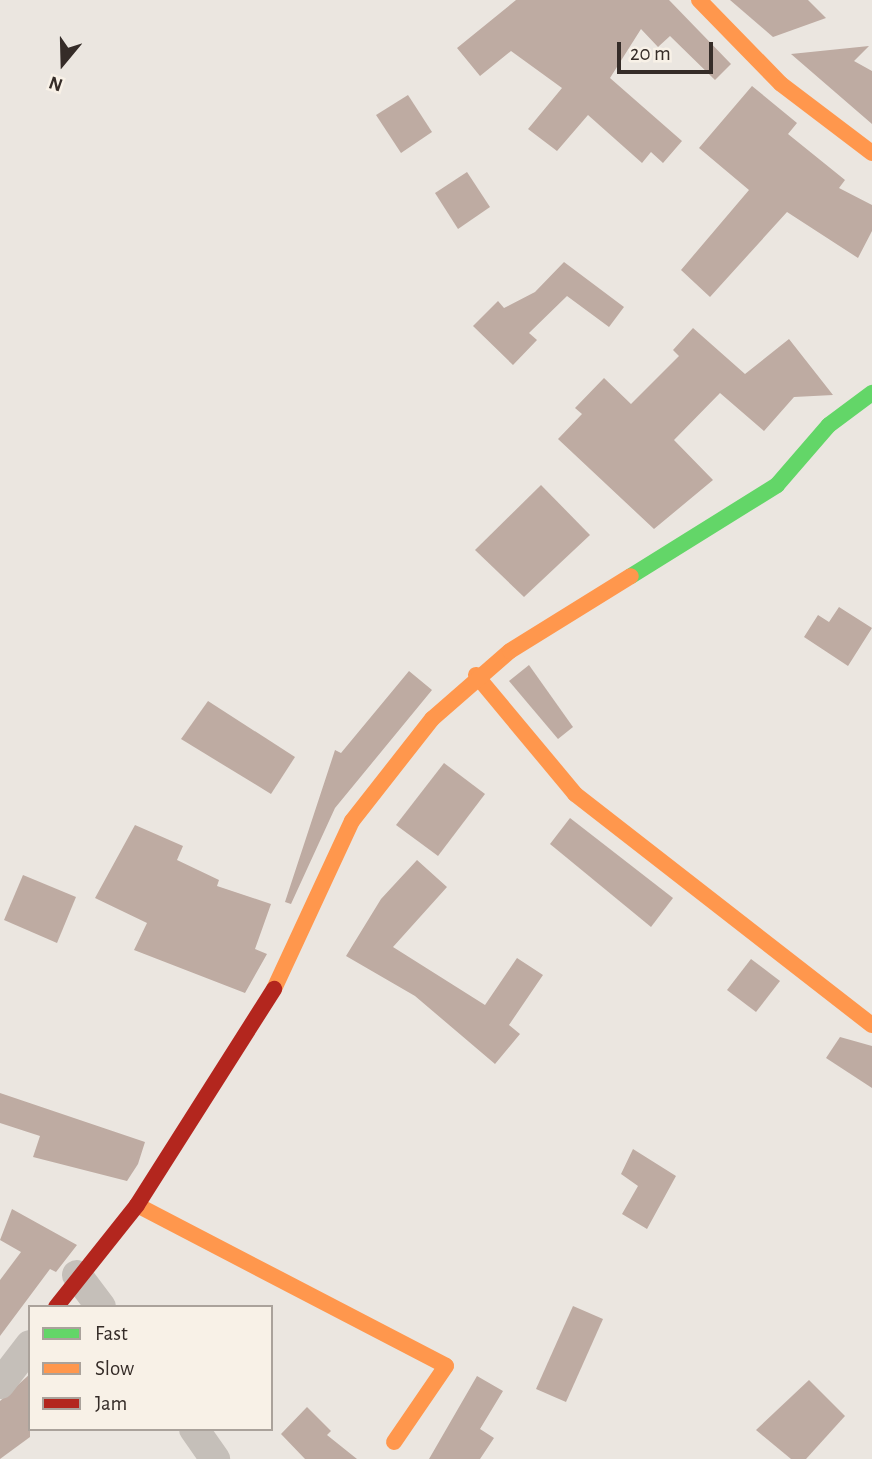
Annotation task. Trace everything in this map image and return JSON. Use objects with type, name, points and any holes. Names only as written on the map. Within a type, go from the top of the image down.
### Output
[{"type":"street","points":[[699,0],[781,84],[872,153]]},
{"type":"street","points":[[57,1305],[77,1275],[136,1205],[288,967],[372,789],[477,675],[777,485],[829,425],[872,393]]},
{"type":"street","points":[[477,675],[575,794],[872,1025]]},
{"type":"street","points":[[136,1205],[446,1366],[394,1442]]},
{"type":"street","points":[[77,1275],[100,1305]]},
{"type":"street","points":[[0,1384],[28,1348]]},
{"type":"street","points":[[195,1431],[215,1459]]},
{"type":"building","points":[[516,0],[669,0],[731,64],[715,80],[670,36],[658,47],[641,29],[610,78],[682,141],[663,163],[651,152],[642,163],[588,115],[557,151],[528,129],[562,88],[511,51],[480,76],[457,48]]},
{"type":"building","points":[[730,0],[808,0],[826,18],[773,37]]},
{"type":"building","points":[[869,46],[854,61],[872,71],[872,124],[791,54]]},
{"type":"building","points":[[752,86],[797,123],[788,134],[845,180],[839,188],[872,205],[872,231],[858,258],[787,212],[710,297],[681,270],[749,190],[699,148]]},
{"type":"building","points":[[408,95],[432,132],[401,153],[376,115]]},
{"type":"building","points":[[467,172],[490,207],[458,229],[435,193]]},
{"type":"building","points":[[564,262],[624,307],[609,327],[567,296],[529,333],[537,340],[513,365],[473,326],[498,301],[504,308],[535,292]]},
{"type":"building","points":[[693,328],[745,374],[789,339],[833,395],[794,397],[764,431],[720,393],[674,440],[713,480],[654,529],[558,439],[582,414],[575,408],[604,378],[631,404],[679,356],[673,350]]},
{"type":"building","points":[[541,485],[590,535],[524,597],[475,550]]},
{"type":"building","points":[[839,607],[872,628],[848,666],[804,637],[818,615],[829,622]]},
{"type":"building","points":[[529,665],[573,727],[558,739],[509,681]]},
{"type":"building","points":[[409,671],[432,690],[335,808],[291,904],[285,902],[335,750],[341,753]]},
{"type":"building","points":[[208,701],[295,757],[271,794],[181,739]]},
{"type":"building","points":[[444,763],[485,794],[438,856],[396,825]]},
{"type":"building","points":[[570,818],[673,898],[651,927],[550,844]]},
{"type":"building","points":[[135,825],[183,846],[177,860],[219,880],[217,886],[271,904],[255,949],[267,954],[245,993],[134,950],[147,923],[95,898]]},
{"type":"building","points":[[417,860],[447,887],[393,947],[485,1005],[517,958],[543,975],[509,1025],[520,1034],[495,1064],[415,996],[346,956],[381,899]]},
{"type":"building","points":[[23,875],[76,897],[57,943],[4,920]]},
{"type":"building","points":[[751,959],[780,981],[756,1012],[727,990]]},
{"type":"building","points":[[840,1037],[872,1046],[872,1088],[826,1058]]},
{"type":"building","points":[[0,1093],[145,1142],[138,1164],[127,1181],[33,1157],[40,1136],[0,1123]]},
{"type":"building","points":[[633,1149],[676,1176],[647,1229],[622,1214],[638,1186],[621,1174]]},
{"type":"building","points":[[12,1209],[77,1245],[56,1272],[50,1269],[0,1336],[0,1280],[21,1252],[0,1240]]},
{"type":"building","points":[[573,1306],[603,1319],[566,1402],[536,1389]]},
{"type":"building","points":[[28,1376],[30,1437],[0,1459],[0,1401]]},
{"type":"building","points":[[477,1376],[503,1391],[480,1429],[494,1438],[480,1459],[429,1459]]},
{"type":"building","points":[[809,1380],[845,1416],[806,1459],[791,1459],[756,1430]]},
{"type":"building","points":[[307,1407],[331,1431],[327,1435],[357,1459],[305,1459],[281,1434]]},
{"type":"traffic: fast","points":[[631,576],[777,485],[829,425],[872,393]]},
{"type":"traffic: slow","points":[[699,0],[781,84],[872,153]]},
{"type":"traffic: slow","points":[[274,989],[352,821],[432,719],[510,651],[631,576]]},
{"type":"traffic: slow","points":[[476,675],[575,794],[872,1025]]},
{"type":"traffic: slow","points":[[137,1205],[446,1366],[394,1442]]},
{"type":"traffic: jam","points":[[58,1305],[137,1205],[274,989]]}]
